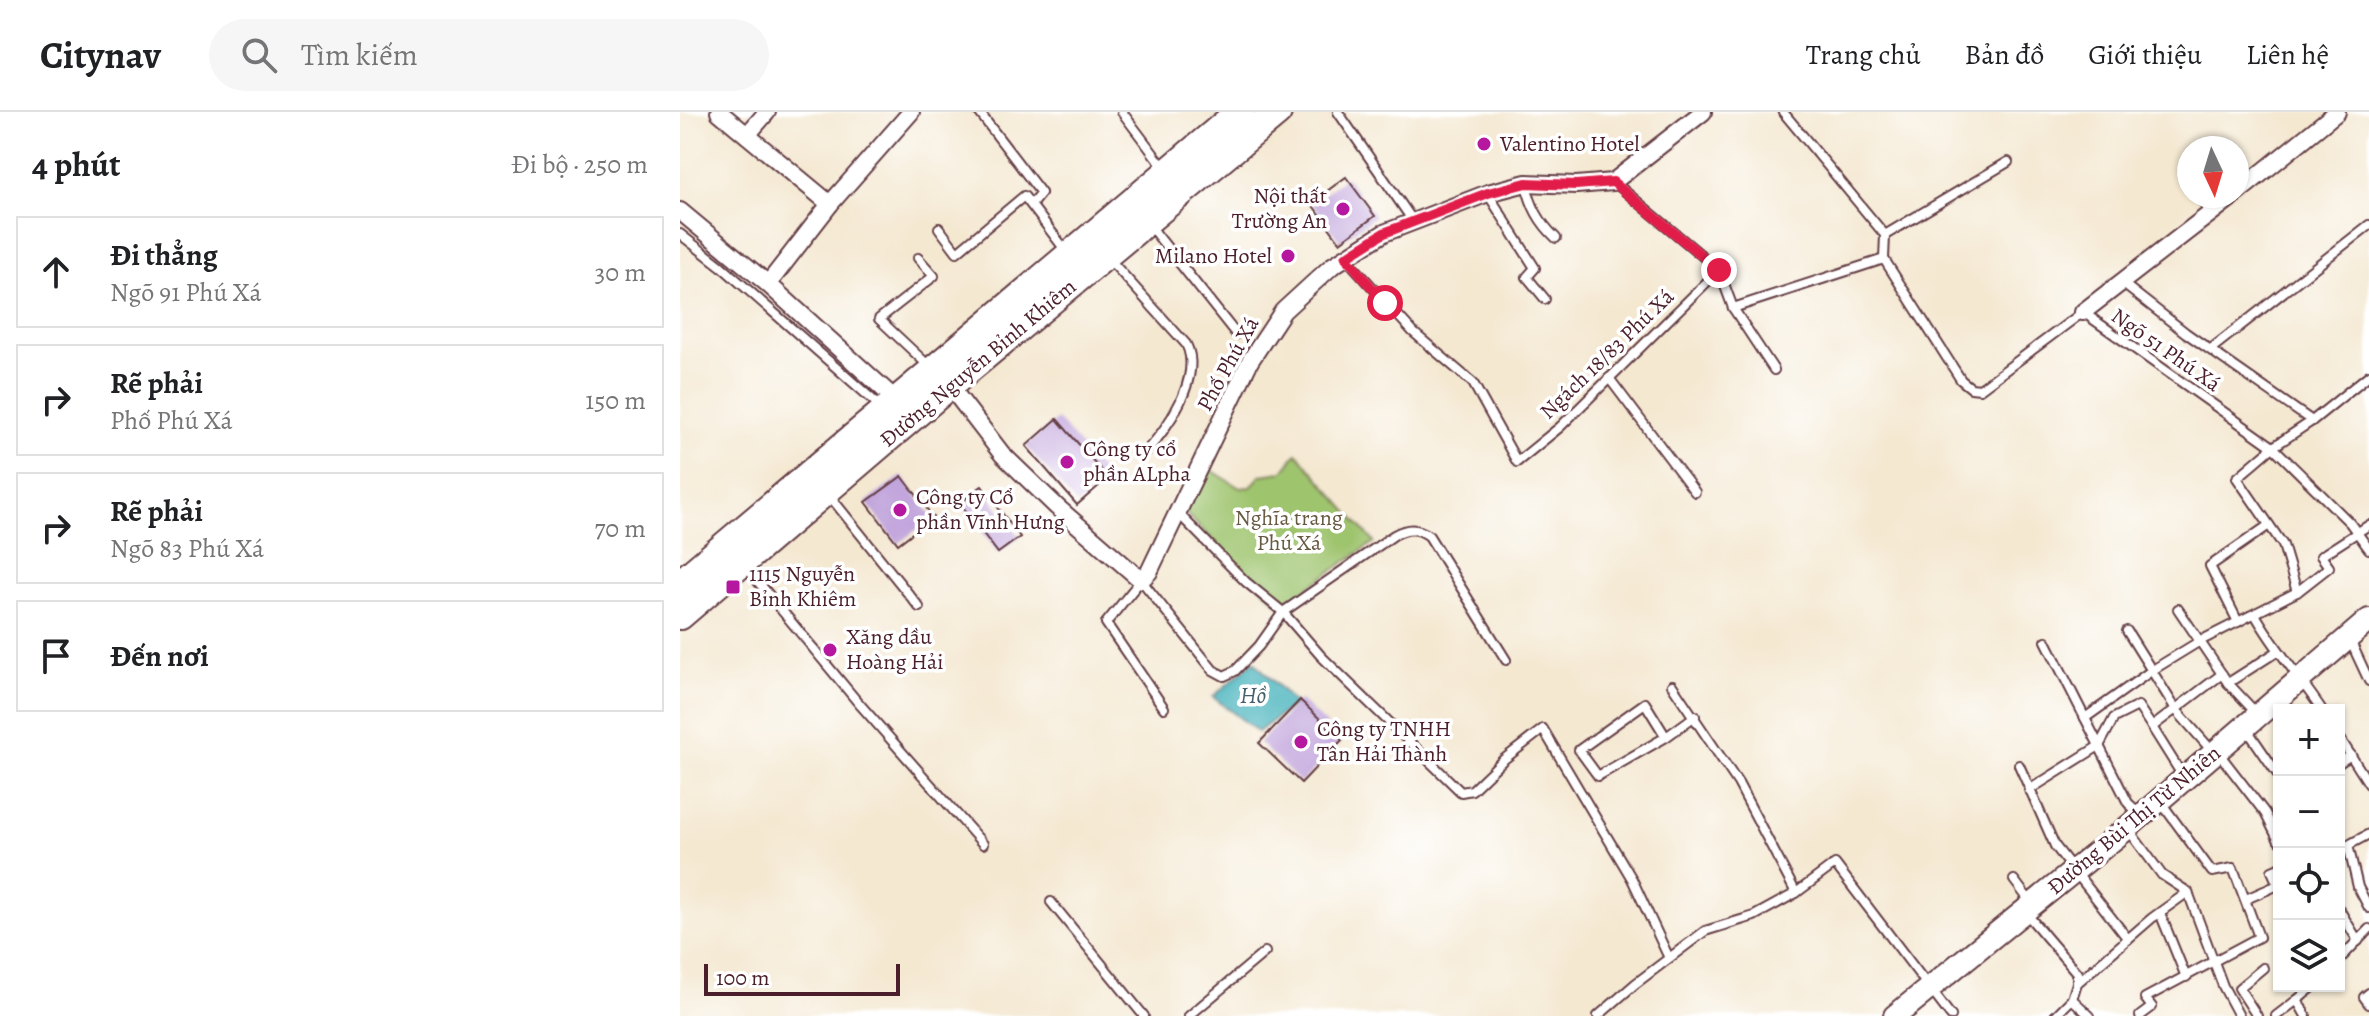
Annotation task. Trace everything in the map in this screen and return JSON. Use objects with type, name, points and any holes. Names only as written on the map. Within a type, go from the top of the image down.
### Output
[{"type":"highway","points":[[682,579],[891,406],[941,378],[1069,254],[1240,112]]},
{"type":"highway","name":"Đường Nguyễn Bỉnh Khiêm","points":[[680,615],[826,491],[941,378],[1106,257],[1277,112]]},
{"type":"street","points":[[719,112],[830,204]]},
{"type":"street","points":[[747,135],[767,112]]},
{"type":"street","points":[[1613,182],[1703,112]]},
{"type":"street","points":[[2249,183],[2337,112]]},
{"type":"street","points":[[768,284],[830,204],[909,113]]},
{"type":"street","name":"Phố Phú Xá","points":[[1141,580],[1149,572],[1250,361],[1283,311],[1332,266],[1384,233],[1488,193],[1526,183],[1576,185],[1613,182]]},
{"type":"street","points":[[2083,312],[2218,208]]},
{"type":"street","points":[[680,211],[768,284],[891,406]]},
{"type":"street","points":[[941,378],[1002,454],[1141,580]]},
{"type":"street","name":"Đường Bùi Thị Từ Nhiên","points":[[1895,1016],[2135,822],[2369,620]]},
{"type":"lane","points":[[979,112],[1041,193],[1031,205]]},
{"type":"lane","points":[[1122,112],[1168,172]]},
{"type":"lane","points":[[1338,112],[1413,221]]},
{"type":"lane","points":[[1733,308],[1884,259],[1885,235],[1783,112]]},
{"type":"lane","points":[[1885,235],[2008,162]]},
{"type":"lane","points":[[1613,182],[1719,270],[1733,308],[1774,370]]},
{"type":"lane","points":[[1526,183],[1531,205],[1544,227],[1556,238]]},
{"type":"lane","points":[[1488,193],[1535,268],[1527,277],[1545,299]]},
{"type":"lane","points":[[939,228],[957,252],[1024,196],[1069,254]]},
{"type":"lane","points":[[2207,208],[2210,214]]},
{"type":"lane","points":[[1147,222],[1236,334]]},
{"type":"lane","points":[[2211,349],[2369,225]]},
{"type":"lane","points":[[680,234],[891,406]]},
{"type":"lane","points":[[1106,257],[1186,344],[1190,353],[1191,366],[1180,402],[1160,438],[1144,453]]},
{"type":"lane","name":"Ngách 18/83 Phú Xá","points":[[1346,257],[1413,332],[1473,383],[1517,462],[1560,427],[1719,270]]},
{"type":"lane","points":[[918,258],[934,276],[879,319],[941,378]]},
{"type":"lane","name":"Ngõ 51 Phú Xá","points":[[1884,259],[1961,380],[1971,388],[1980,389],[2083,312],[2273,447],[2350,523],[2369,549]]},
{"type":"lane","points":[[2122,283],[2312,421]]},
{"type":"lane","points":[[2297,592],[2283,545],[2237,478],[2369,375]]},
{"type":"lane","points":[[1609,378],[1695,492]]},
{"type":"lane","points":[[826,491],[919,607]]},
{"type":"lane","points":[[1178,513],[1246,582],[1283,612],[1321,656],[1461,792],[1472,790],[1503,760],[1543,729],[1632,879],[1669,958]]},
{"type":"lane","points":[[2238,622],[2210,566],[2269,525]]},
{"type":"lane","points":[[2085,718],[2200,641],[2297,592],[2329,567],[2321,556],[2369,525]]},
{"type":"lane","points":[[1164,708],[1106,623],[1141,580],[1213,670],[1224,676],[1235,671],[1259,646],[1283,612],[1394,535],[1412,529],[1429,536],[1506,660]]},
{"type":"lane","points":[[742,563],[856,700],[983,844]]},
{"type":"lane","points":[[2178,609],[2252,722],[2273,764]]},
{"type":"lane","points":[[2255,614],[2318,704]]},
{"type":"lane","points":[[2127,631],[2177,711],[2213,752],[2217,751],[2265,813],[2273,829]]},
{"type":"lane","points":[[2348,638],[2369,681]]},
{"type":"lane","points":[[2046,641],[2162,875],[2188,892],[2223,986],[2239,1016]]},
{"type":"lane","points":[[2228,683],[2278,651]]},
{"type":"lane","points":[[2152,727],[2222,674]]},
{"type":"lane","points":[[1672,685],[1738,783],[1796,893]]},
{"type":"lane","points":[[1666,737],[1645,703],[1579,750],[1598,776],[1666,737],[1695,716]]},
{"type":"lane","points":[[2029,790],[2099,746],[2114,718],[2138,706],[2185,779]]},
{"type":"lane","points":[[2345,746],[2369,782]]},
{"type":"lane","points":[[2345,759],[2351,755]]},
{"type":"lane","points":[[2019,765],[2055,846],[2128,939]]},
{"type":"lane","points":[[2140,1016],[2152,1007],[2145,998],[2259,937],[2233,868],[2212,872],[2160,800]]},
{"type":"lane","points":[[2343,848],[2369,834]]},
{"type":"lane","points":[[2348,845],[2358,887],[2369,908]]},
{"type":"lane","points":[[1598,1016],[1705,931],[1754,916],[1796,893],[1835,864],[1951,1016]]},
{"type":"lane","points":[[2014,880],[2028,908],[2077,973],[2072,999],[2055,1016]]},
{"type":"lane","points":[[2246,899],[2273,888]]},
{"type":"lane","points":[[2077,983],[2188,892]]},
{"type":"lane","points":[[1051,902],[1144,1016]]},
{"type":"lane","points":[[2160,913],[2186,977]]},
{"type":"lane","points":[[2345,919],[2358,941]]},
{"type":"lane","points":[[2345,954],[2369,929]]},
{"type":"lane","points":[[1189,1016],[1265,952]]},
{"type":"lane","points":[[2257,1016],[2239,988],[2263,968]]},
{"type":"lane","points":[[2276,1016],[2307,992]]},
{"type":"lane","points":[[2369,993],[2364,997],[2369,1004]]},
{"type":"lane","points":[[2072,999],[2090,1016]]},
{"type":"lane","points":[[2297,1000],[2306,1016]]},
{"type":"green space","name":"Nghĩa trang Phú Xá","points":[[1297,453],[1374,542],[1281,606],[1184,512],[1208,468],[1240,488],[1251,487],[1261,475],[1282,472]]},
{"type":"water","name":"Hồ","points":[[1254,661],[1295,704],[1258,732],[1213,697]]},
{"type":"building","name":"Nội thất Trường An","points":[[1346,177],[1375,216],[1340,242],[1311,203]]},
{"type":"building","name":"Công ty cổ phần ALpha","points":[[1057,419],[1108,478],[1077,505],[1026,446]]},
{"type":"building","name":"Công ty Cổ phần Vĩnh Hưng","points":[[902,476],[933,517],[898,544],[866,502]]},
{"type":"building","points":[[982,486],[1020,537],[998,553],[960,503]]},
{"type":"building","name":"Công ty TNHH Tân Hải Thành","points":[[1300,700],[1342,740],[1301,783],[1259,743]]},
{"type":"place","name":"Valentino Hotel","points":[[1484,144]]},
{"type":"place","name":"Nội thất Trường An","points":[[1343,209]]},
{"type":"place","name":"Milano Hotel","points":[[1288,256]]},
{"type":"place","name":"Công ty cổ phần ALpha","points":[[1067,462]]},
{"type":"place","name":"Công ty Cổ phần Vĩnh Hưng","points":[[900,510]]},
{"type":"place","name":"1115 Nguyễn Bỉnh Khiêm","points":[[733,587]]},
{"type":"place","name":"Xăng dầu Hoàng Hải","points":[[830,650]]},
{"type":"place","name":"Công ty TNHH Tân Hải Thành","points":[[1301,742]]},
{"type":"route","points":[[1385,303],[1346,257],[1384,233],[1488,193],[1526,183],[1576,185],[1613,182],[1719,270]]}]
